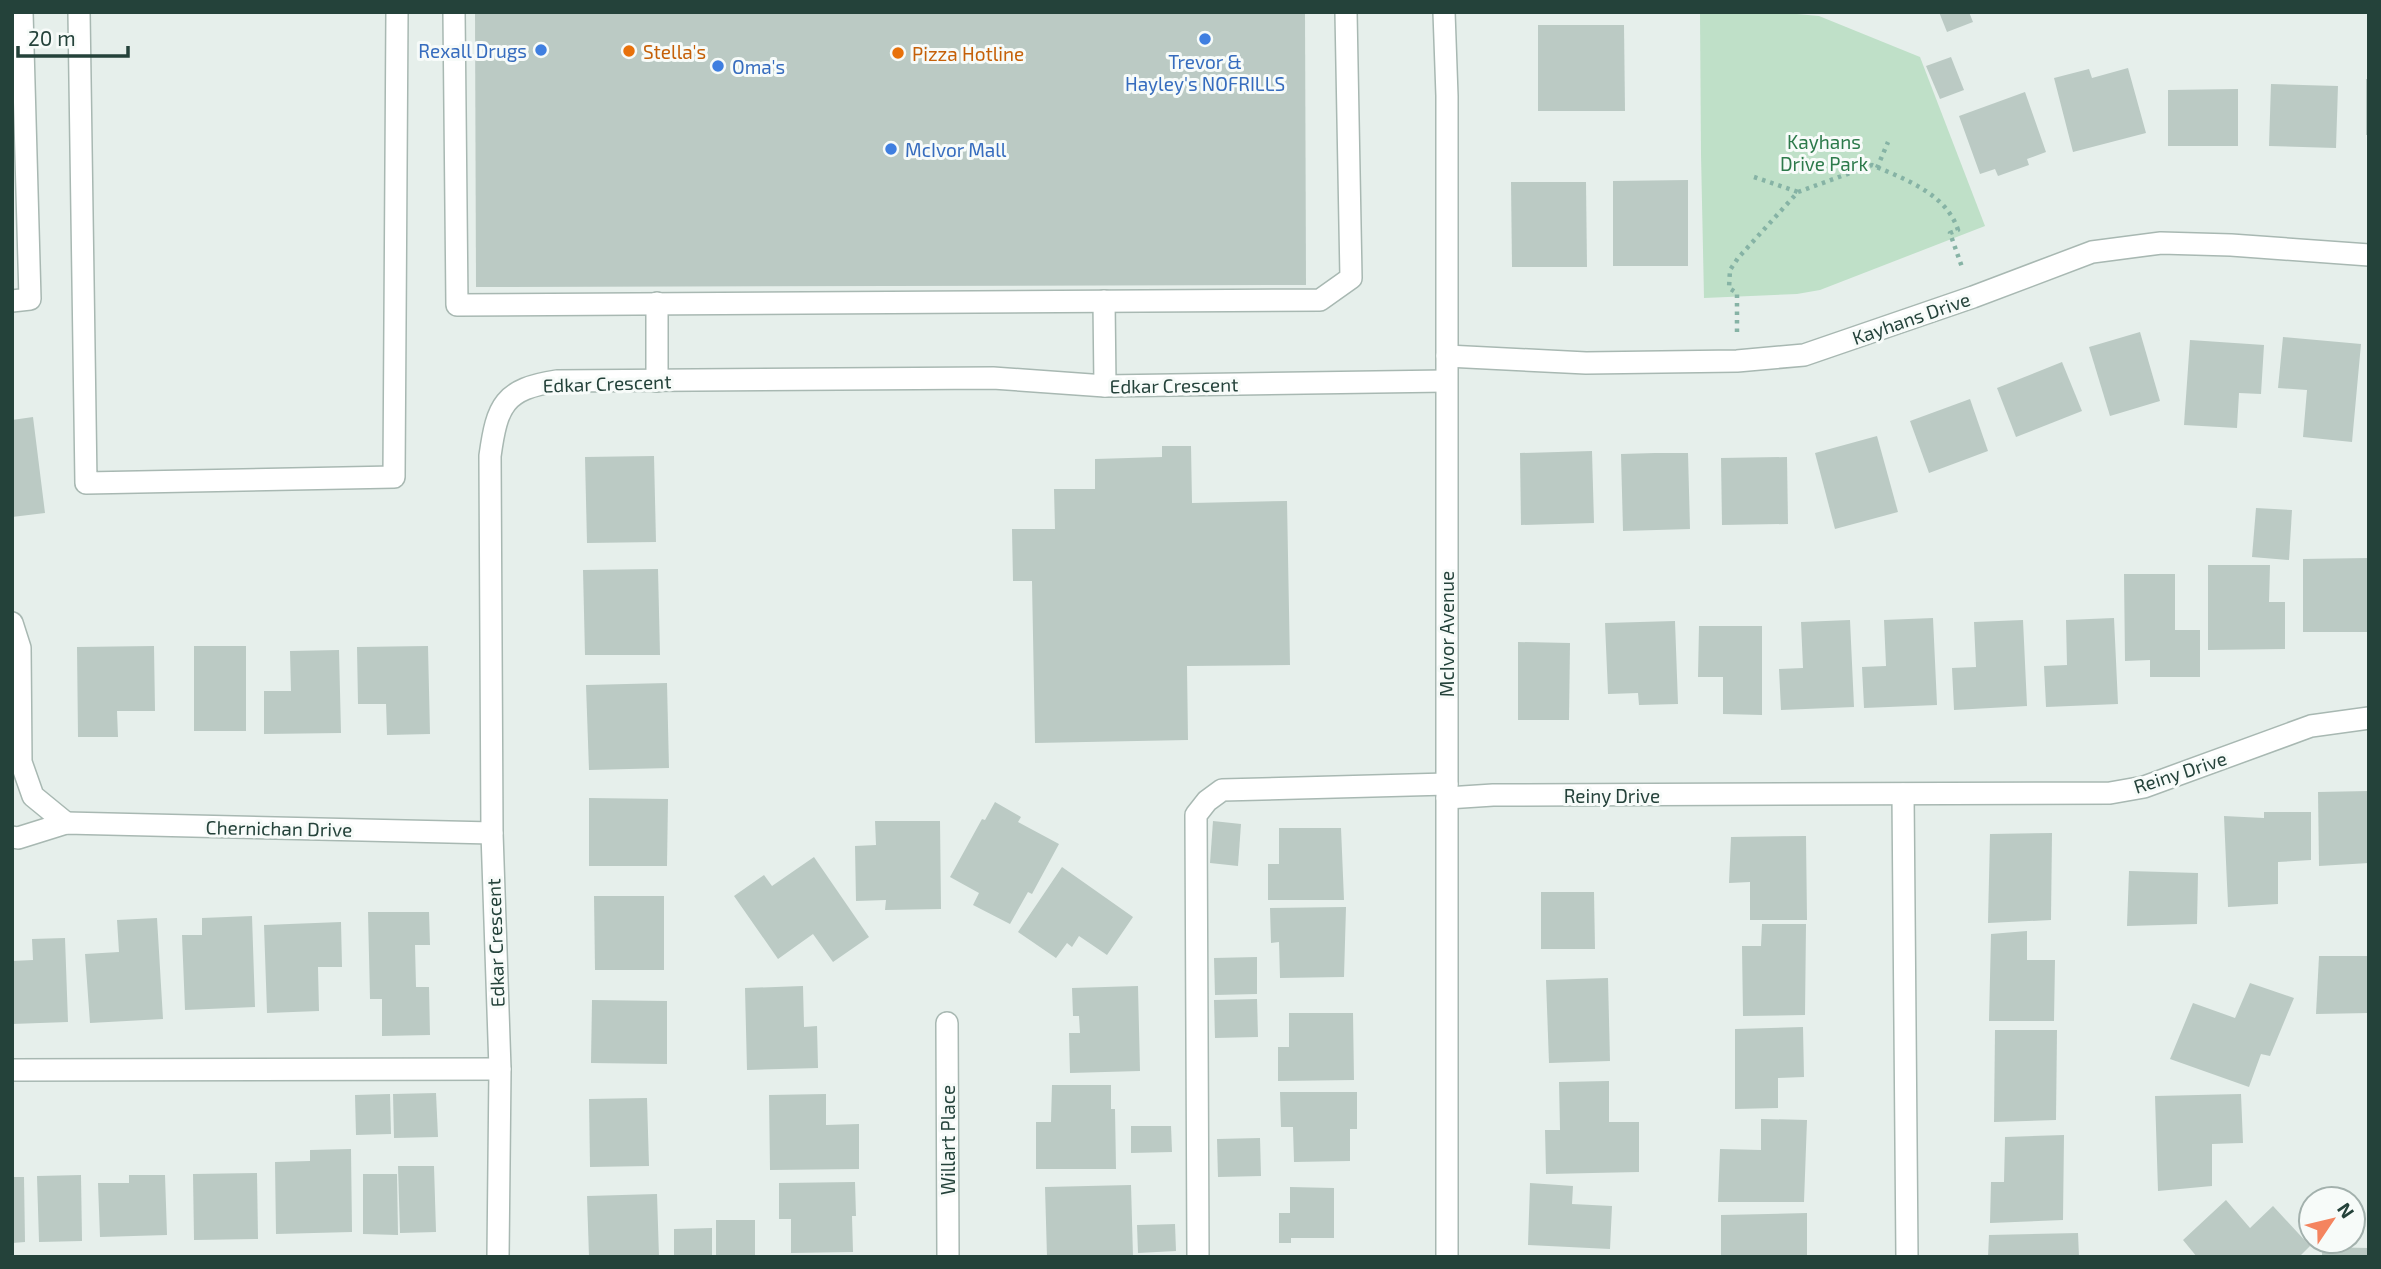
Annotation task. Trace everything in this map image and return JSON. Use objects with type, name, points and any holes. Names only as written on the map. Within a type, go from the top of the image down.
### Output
[{"type":"street","points":[[12,301],[30,299],[18,110],[22,12]]},
{"type":"street","points":[[79,12],[86,482],[394,477],[397,12]]},
{"type":"street","points":[[454,12],[457,305],[1320,300],[1352,278],[1346,12]]},
{"type":"street","name":"McIvor Avenue","points":[[1444,12],[1447,356],[1447,1257]]},
{"type":"street","name":"Kayhans Drive","points":[[1447,356],[1586,363],[1737,360],[1804,355],[1973,298],[2092,252],[2161,243],[2369,255]]},
{"type":"street","points":[[1104,301],[1105,387]]},
{"type":"street","points":[[657,303],[657,381]]},
{"type":"street","name":"Edkar Crescent","points":[[498,1257],[500,1069],[492,833],[489,456],[494,429],[506,400],[532,385],[557,381],[993,378],[1105,387],[1446,381]]},
{"type":"street","points":[[12,623],[20,648],[21,762],[33,796],[66,823]]},
{"type":"street","name":"Reiny Drive","points":[[1198,1257],[1196,815],[1207,801],[1222,790],[1447,791],[1493,795],[2110,793],[2144,787],[2311,726],[2369,718]]},
{"type":"street","points":[[1903,794],[1906,1257]]},
{"type":"street","name":"Chernichan Drive","points":[[12,837],[18,838],[66,823],[492,833]]},
{"type":"street","name":"Willart Place","points":[[947,1023],[948,1257]]},
{"type":"street","points":[[12,1070],[500,1069]]},
{"type":"path","points":[[1877,167],[1888,142]]},
{"type":"path","points":[[1737,360],[1737,293],[1728,288],[1730,270],[1738,258],[1798,192],[1872,165],[1913,184],[1946,208],[1958,230],[1950,233],[1973,298]]},
{"type":"path","points":[[1755,177],[1798,192]]},
{"type":"green space","name":"Kayhans Drive Park","points":[[1700,12],[1774,12],[1819,16],[1920,57],[1985,226],[1820,290],[1797,294],[1704,298]]},
{"type":"building","name":"McIvor Mall","points":[[475,12],[1305,12],[1306,285],[476,287]]},
{"type":"building","points":[[1939,12],[1969,12],[1973,22],[1947,32]]},
{"type":"building","points":[[1538,25],[1624,25],[1625,111],[1538,111]]},
{"type":"building","points":[[1951,57],[1964,90],[1940,99],[1926,66]]},
{"type":"building","points":[[2128,68],[2146,133],[2073,152],[2054,78],[2089,69],[2092,78]]},
{"type":"building","points":[[2366,79],[2369,79],[2369,135],[2366,135]]},
{"type":"building","points":[[2271,84],[2338,86],[2336,148],[2269,146]]},
{"type":"building","points":[[2238,89],[2238,146],[2168,146],[2168,90]]},
{"type":"building","points":[[2025,92],[2046,152],[2027,159],[2029,165],[1998,176],[1995,169],[1980,174],[1959,116]]},
{"type":"building","points":[[1688,180],[1688,266],[1613,266],[1613,181]]},
{"type":"building","points":[[1511,182],[1586,182],[1587,267],[1512,267]]},
{"type":"building","points":[[2140,332],[2160,401],[2110,416],[2089,347]]},
{"type":"building","points":[[2283,337],[2361,344],[2352,442],[2303,437],[2307,390],[2278,388]]},
{"type":"building","points":[[2190,340],[2264,345],[2261,394],[2239,393],[2237,428],[2184,425]]},
{"type":"building","points":[[2062,362],[2082,411],[2016,437],[1997,388]]},
{"type":"building","points":[[1970,399],[1988,451],[1929,473],[1910,421]]},
{"type":"building","points":[[33,417],[45,513],[12,517],[12,420]]},
{"type":"building","points":[[1877,436],[1898,512],[1835,529],[1815,453]]},
{"type":"building","points":[[1162,446],[1191,446],[1192,503],[1287,501],[1290,665],[1187,666],[1188,740],[1035,743],[1032,581],[1013,581],[1012,529],[1055,529],[1054,489],[1095,489],[1095,459],[1162,457]]},
{"type":"building","points":[[1592,451],[1594,523],[1521,525],[1520,453]]},
{"type":"building","points":[[1688,453],[1690,529],[1623,531],[1621,454]]},
{"type":"building","points":[[654,456],[656,542],[587,543],[585,457]]},
{"type":"building","points":[[1787,457],[1788,524],[1722,525],[1721,458]]},
{"type":"building","points":[[2256,508],[2292,510],[2289,560],[2252,557]]},
{"type":"building","points":[[2369,558],[2369,632],[2303,632],[2303,559]]},
{"type":"building","points":[[2208,565],[2270,565],[2269,602],[2285,602],[2285,649],[2208,650]]},
{"type":"building","points":[[658,569],[660,655],[585,655],[583,570]]},
{"type":"building","points":[[2124,574],[2175,574],[2175,630],[2200,630],[2200,677],[2150,677],[2150,660],[2125,661]]},
{"type":"building","points":[[1933,618],[1937,705],[1864,708],[1862,667],[1886,666],[1884,620]]},
{"type":"building","points":[[2114,618],[2118,704],[2046,707],[2044,666],[2067,665],[2066,620]]},
{"type":"building","points":[[1850,620],[1854,707],[1781,710],[1779,669],[1803,668],[1801,622]]},
{"type":"building","points":[[2023,620],[2027,706],[1954,710],[1952,668],[1976,667],[1974,622]]},
{"type":"building","points":[[1675,621],[1678,704],[1639,705],[1638,693],[1608,694],[1605,623]]},
{"type":"building","points":[[1699,626],[1762,626],[1762,715],[1723,714],[1723,677],[1698,677]]},
{"type":"building","points":[[1518,642],[1570,643],[1569,720],[1518,720]]},
{"type":"building","points":[[154,646],[155,711],[117,711],[118,737],[78,737],[77,647]]},
{"type":"building","points":[[194,646],[246,646],[246,731],[194,731]]},
{"type":"building","points":[[428,646],[430,734],[387,735],[386,704],[358,704],[357,647]]},
{"type":"building","points":[[339,650],[341,733],[264,734],[264,691],[291,691],[290,651]]},
{"type":"building","points":[[667,683],[669,768],[589,770],[586,685]]},
{"type":"building","points":[[2369,791],[2369,863],[2319,866],[2318,792]]},
{"type":"building","points":[[589,798],[668,799],[667,866],[589,866]]},
{"type":"building","points":[[995,802],[1021,817],[1018,822],[1059,844],[1032,894],[1028,892],[1010,924],[973,905],[979,893],[950,877],[982,819],[985,820]]},
{"type":"building","points":[[2264,812],[2311,812],[2311,860],[2278,862],[2278,904],[2228,907],[2224,816],[2264,818]]},
{"type":"building","points":[[875,821],[940,821],[941,909],[885,910],[886,900],[856,901],[855,846],[876,845]]},
{"type":"building","points":[[1213,821],[1241,824],[1238,866],[1210,863]]},
{"type":"building","points":[[1279,828],[1341,828],[1344,900],[1268,900],[1268,864],[1279,864]]},
{"type":"building","points":[[2052,833],[2051,920],[1988,923],[1990,834]]},
{"type":"building","points":[[1806,836],[1807,920],[1750,920],[1750,882],[1729,883],[1731,837]]},
{"type":"building","points":[[814,857],[869,937],[833,962],[813,934],[778,959],[734,896],[764,875],[772,886]]},
{"type":"building","points":[[1062,867],[1133,917],[1107,955],[1079,936],[1072,947],[1067,943],[1056,958],[1018,932]]},
{"type":"building","points":[[2129,871],[2198,873],[2197,924],[2127,926]]},
{"type":"building","points":[[1541,892],[1594,892],[1595,949],[1541,949]]},
{"type":"building","points":[[594,896],[664,896],[664,970],[595,970]]},
{"type":"building","points":[[1346,907],[1344,977],[1280,978],[1279,942],[1271,943],[1270,908]]},
{"type":"building","points":[[368,912],[429,912],[430,945],[415,945],[416,987],[429,987],[430,1035],[382,1036],[382,999],[370,999]]},
{"type":"building","points":[[252,916],[255,1007],[185,1010],[182,935],[202,935],[202,918]]},
{"type":"building","points":[[157,918],[163,1019],[90,1023],[85,954],[119,952],[117,920]]},
{"type":"building","points":[[341,922],[342,967],[318,967],[319,1011],[267,1013],[264,925]]},
{"type":"building","points":[[1762,924],[1806,924],[1805,1015],[1743,1016],[1742,946],[1761,946]]},
{"type":"building","points":[[2027,931],[2027,960],[2055,960],[2054,1021],[1989,1021],[1991,934]]},
{"type":"building","points":[[65,938],[68,1022],[12,1024],[12,961],[33,960],[32,939]]},
{"type":"building","points":[[2319,956],[2369,956],[2369,1013],[2316,1014]]},
{"type":"building","points":[[1257,957],[1257,994],[1215,995],[1214,958]]},
{"type":"building","points":[[1608,978],[1610,1061],[1549,1063],[1546,980]]},
{"type":"building","points":[[2250,983],[2294,998],[2270,1056],[2261,1054],[2249,1087],[2170,1059],[2193,1003],[2235,1018]]},
{"type":"building","points":[[803,986],[804,1027],[817,1026],[818,1068],[747,1070],[745,988]]},
{"type":"building","points":[[1138,986],[1140,1071],[1070,1073],[1069,1033],[1080,1033],[1079,1016],[1073,1016],[1072,988]]},
{"type":"building","points":[[1257,999],[1258,1037],[1215,1038],[1214,1000]]},
{"type":"building","points":[[592,1000],[667,1001],[667,1064],[591,1063]]},
{"type":"building","points":[[1289,1013],[1353,1013],[1354,1080],[1278,1081],[1278,1047],[1289,1047]]},
{"type":"building","points":[[1803,1027],[1804,1077],[1778,1078],[1778,1108],[1735,1109],[1735,1029]]},
{"type":"building","points":[[1995,1030],[2057,1030],[2056,1120],[1994,1122]]},
{"type":"building","points":[[1609,1081],[1609,1122],[1639,1122],[1639,1172],[1546,1174],[1545,1130],[1560,1130],[1559,1082]]},
{"type":"building","points":[[1052,1085],[1111,1085],[1111,1109],[1115,1109],[1116,1169],[1036,1169],[1036,1122],[1051,1122]]},
{"type":"building","points":[[1280,1092],[1357,1092],[1357,1129],[1350,1129],[1350,1161],[1294,1162],[1293,1127],[1281,1127]]},
{"type":"building","points":[[436,1093],[438,1137],[394,1138],[393,1094]]},
{"type":"building","points":[[390,1094],[391,1134],[356,1135],[355,1095]]},
{"type":"building","points":[[826,1094],[826,1125],[859,1124],[859,1169],[770,1170],[769,1095]]},
{"type":"building","points":[[2241,1094],[2243,1143],[2212,1144],[2212,1186],[2158,1191],[2155,1096]]},
{"type":"building","points":[[647,1098],[649,1166],[590,1167],[589,1099]]},
{"type":"building","points":[[1761,1119],[1807,1120],[1804,1202],[1718,1202],[1720,1149],[1761,1150]]},
{"type":"building","points":[[1131,1126],[1171,1126],[1172,1152],[1131,1153]]},
{"type":"building","points":[[2064,1135],[2063,1220],[1990,1223],[1991,1182],[2004,1182],[2005,1137]]},
{"type":"building","points":[[1260,1138],[1261,1176],[1218,1177],[1217,1139]]},
{"type":"building","points":[[351,1149],[352,1232],[276,1234],[275,1162],[310,1161],[310,1150]]},
{"type":"building","points":[[398,1166],[434,1166],[436,1232],[400,1233]]},
{"type":"building","points":[[257,1173],[258,1239],[194,1240],[193,1174]]},
{"type":"building","points":[[363,1174],[397,1174],[398,1235],[363,1234]]},
{"type":"building","points":[[81,1175],[82,1241],[39,1242],[37,1176]]},
{"type":"building","points":[[129,1175],[165,1175],[167,1235],[100,1237],[98,1183],[129,1183]]},
{"type":"building","points":[[12,1177],[24,1177],[25,1242],[12,1243]]},
{"type":"building","points":[[855,1182],[853,1252],[791,1253],[791,1219],[779,1219],[779,1183]]},
{"type":"building","points":[[1530,1183],[1573,1186],[1572,1204],[1612,1206],[1610,1249],[1528,1245]]},
{"type":"building","points":[[1131,1185],[1133,1257],[1047,1257],[1045,1187]]},
{"type":"building","points":[[1290,1187],[1334,1188],[1334,1238],[1291,1238],[1291,1243],[1279,1243],[1279,1213],[1290,1213]]},
{"type":"building","points":[[657,1194],[659,1257],[589,1257],[587,1196]]},
{"type":"building","points":[[2226,1200],[2250,1228],[2273,1206],[2297,1232],[2297,1255],[2301,1255],[2197,1257],[2183,1240]]},
{"type":"building","points":[[1807,1213],[1807,1257],[1721,1257],[1721,1215]]},
{"type":"building","points":[[716,1220],[755,1220],[755,1257],[716,1257]]},
{"type":"building","points":[[1175,1224],[1176,1251],[1138,1253],[1137,1225]]},
{"type":"building","points":[[712,1228],[712,1257],[674,1257],[674,1229]]},
{"type":"building","points":[[2078,1233],[2079,1257],[1988,1257],[1989,1235]]},
{"type":"building","points":[[2369,1248],[2369,1257],[2322,1257],[2367,1255]]},
{"type":"place","name":"Trevor & Hayley's NOFRILLS","points":[[1205,39]]},
{"type":"place","name":"Rexall Drugs","points":[[541,50]]},
{"type":"place","name":"Stella's","points":[[629,51]]},
{"type":"place","name":"Pizza Hotline","points":[[898,53]]},
{"type":"place","name":"Oma's","points":[[718,66]]},
{"type":"place","name":"McIvor Mall","points":[[891,149]]}]
